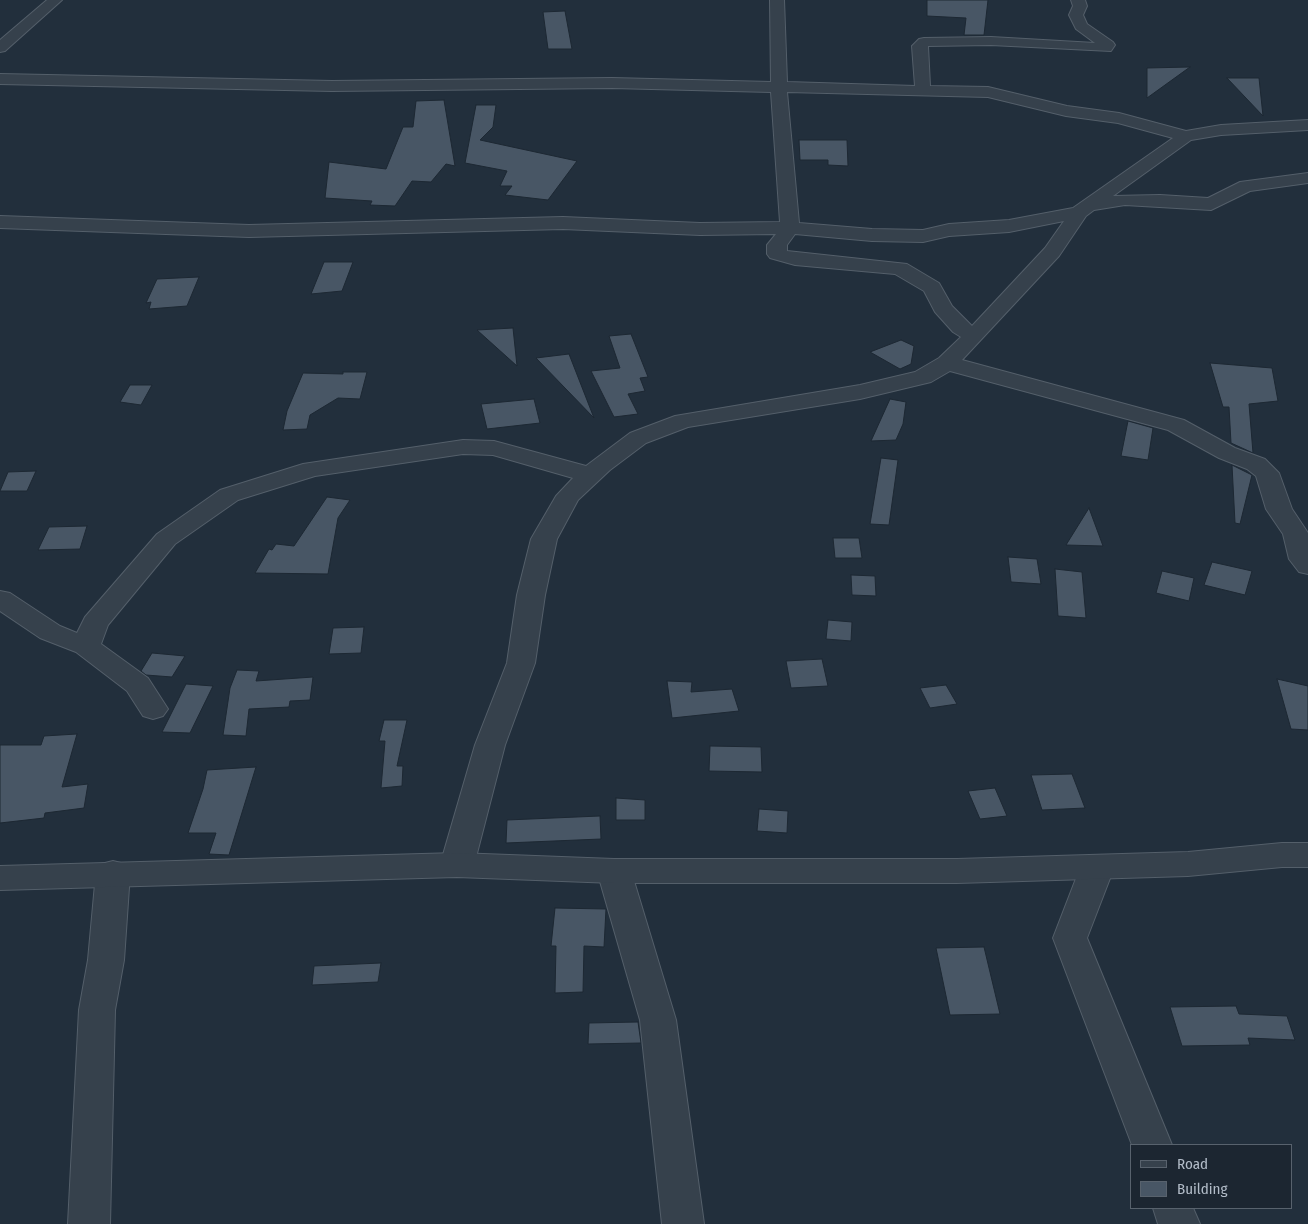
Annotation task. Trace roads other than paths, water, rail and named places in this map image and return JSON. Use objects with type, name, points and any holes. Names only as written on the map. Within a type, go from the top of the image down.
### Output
[{"type":"street","points":[[0,48],[55,0]]},
{"type":"street","points":[[777,0],[778,87],[790,228],[777,246],[777,254],[795,259],[900,268],[932,287],[939,298],[942,308],[960,328],[975,336]]},
{"type":"street","points":[[923,90],[919,46],[924,42],[991,41],[1106,48],[1108,45],[1082,26],[1076,15],[1080,6],[1078,0]]},
{"type":"street","points":[[0,79],[332,86],[612,83],[988,92],[1014,96],[1066,111],[1119,118],[1186,136],[1221,130],[1308,126]]},
{"type":"street","points":[[458,866],[490,745],[521,663],[531,595],[544,539],[568,496],[638,438],[683,421],[860,392],[923,377],[947,363],[975,336],[1052,252],[1083,209],[1186,136]]},
{"type":"street","points":[[0,222],[248,231],[563,223],[700,229],[790,228],[872,235],[923,236],[949,230],[1009,226],[1125,200],[1211,204],[1246,186],[1305,181]]},
{"type":"street","points":[[947,363],[1176,425],[1227,453],[1256,464],[1267,473],[1279,509],[1296,534],[1302,559],[1308,566]]},
{"type":"street","points":[[86,646],[95,623],[166,539],[229,495],[312,469],[463,447],[494,448],[591,475]]},
{"type":"street","points":[[0,599],[50,632],[86,646],[138,685],[153,709]]},
{"type":"street","points":[[0,878],[113,873],[458,866],[614,871],[957,871],[1188,864],[1282,855],[1308,855]]},
{"type":"street","points":[[1097,868],[1070,938],[1152,1144]]},
{"type":"street","points":[[614,871],[658,1020],[683,1224]]},
{"type":"street","points":[[88,1224],[96,1010],[106,960],[113,873]]},
{"type":"street","points":[[1173,1209],[1178,1224]]}]
